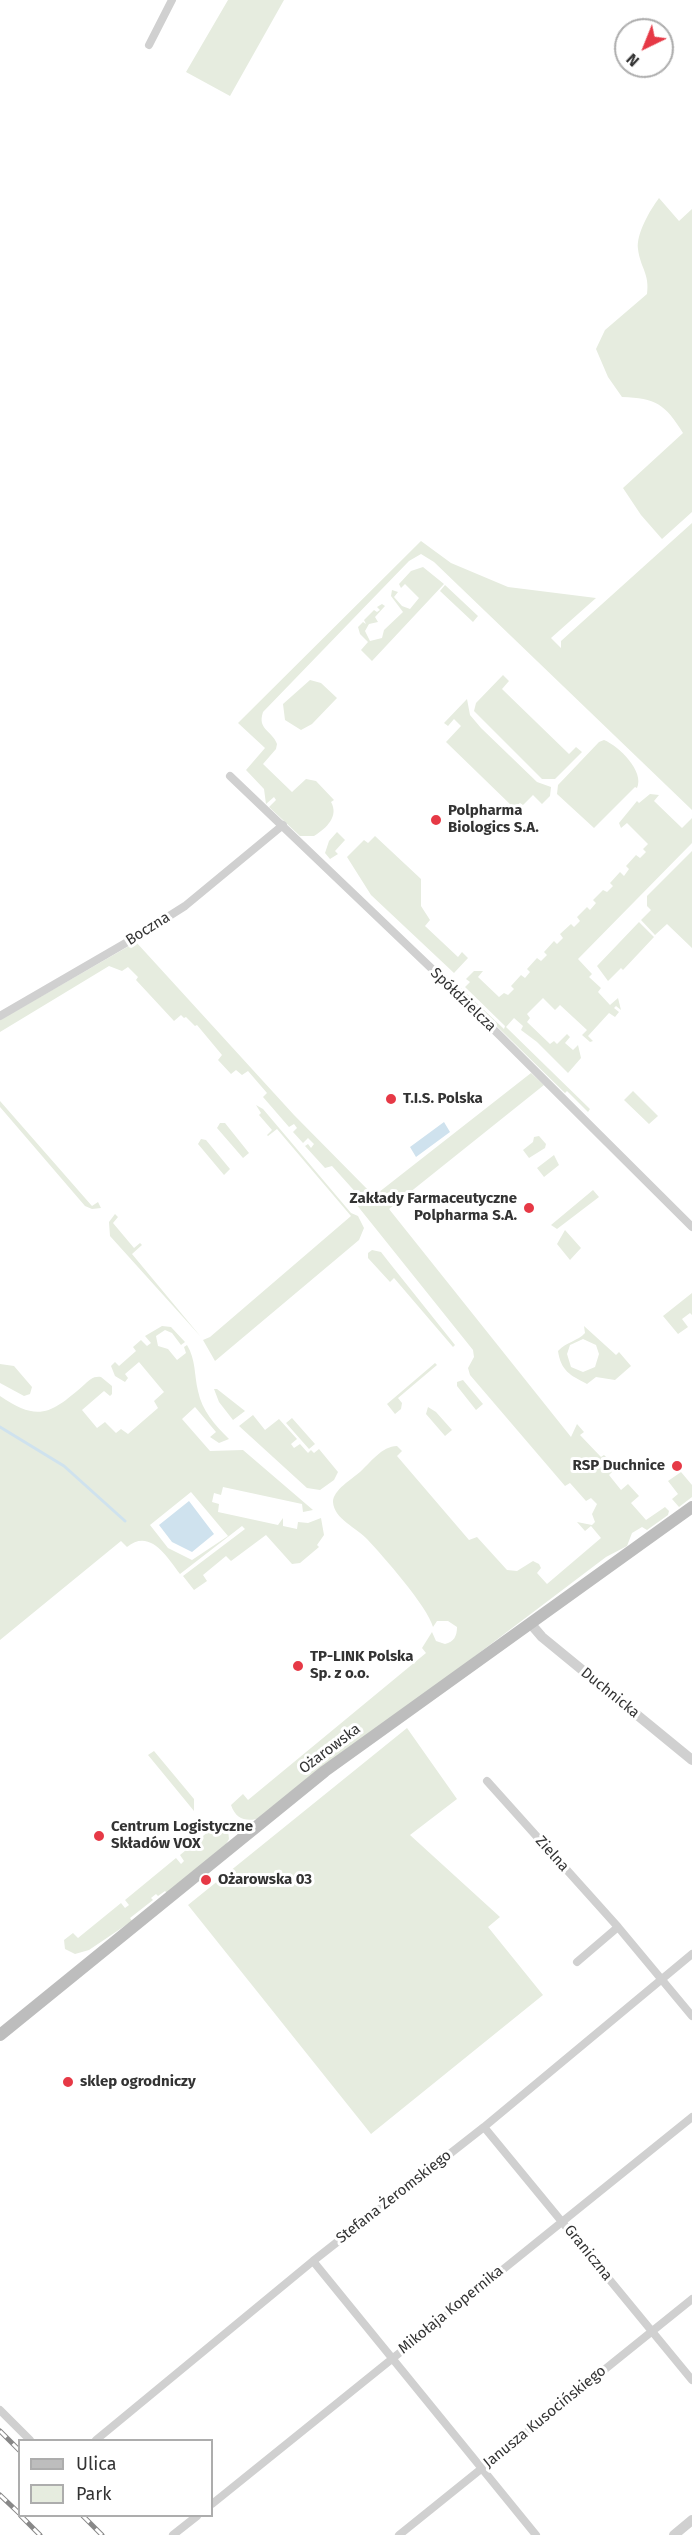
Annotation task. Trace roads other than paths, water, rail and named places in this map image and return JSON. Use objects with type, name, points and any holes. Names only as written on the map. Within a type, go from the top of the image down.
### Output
[{"type":"main road","name":"Ożarowska","points":[[0,2035],[325,1771],[692,1507]]},
{"type":"street","points":[[149,45],[172,0]]},
{"type":"street","name":"Spółdzielcza","points":[[230,776],[283,825],[692,1227]]},
{"type":"street","name":"Boczna","points":[[0,1016],[136,937],[184,906],[283,825]]},
{"type":"street","name":"Duchnicka","points":[[530,1623],[542,1637],[692,1760]]},
{"type":"street","name":"Zielna","points":[[487,1781],[618,1927],[692,2016]]},
{"type":"street","points":[[577,1962],[618,1927]]},
{"type":"street","name":"Stefana Żeromskiego","points":[[97,2439],[313,2261],[484,2127],[692,1954]]},
{"type":"street","name":"Mikołaja Kopernika","points":[[213,2503],[692,2117]]},
{"type":"street","name":"Graniczna","points":[[484,2127],[692,2380]]},
{"type":"street","points":[[313,2261],[536,2535]]},
{"type":"street","name":"Janusza Kusocińskiego","points":[[399,2535],[692,2299]]},
{"type":"street","points":[[0,2410],[29,2439]]},
{"type":"street","points":[[173,2535],[196,2517]]},
{"type":"street","points":[[674,2535],[692,2520]]},
{"type":"water","points":[[444,1122],[450,1132],[416,1157],[410,1147]]},
{"type":"water","points":[[189,1501],[214,1534],[192,1552],[172,1542],[159,1525]]},
{"type":"waterway","points":[[0,1427],[64,1466],[125,1521]]},
{"type":"railway","points":[[0,2431],[18,2449]]},
{"type":"railway","points":[[0,2495],[18,2512]]},
{"type":"railway","points":[[22,2517],[40,2535]]},
{"type":"railway","points":[[84,2517],[102,2535]]},
{"type":"place","name":"Polpharma Biologics S.A.","points":[[436,820]]},
{"type":"place","name":"T.I.S. Polska","points":[[391,1099]]},
{"type":"place","name":"Zakłady Farmaceutyczne Polpharma S.A.","points":[[529,1208]]},
{"type":"place","name":"RSP Duchnice","points":[[677,1466]]},
{"type":"place","name":"TP-LINK Polska Sp. z o.o.","points":[[298,1666]]},
{"type":"place","name":"Centrum Logistyczne Składów VOX","points":[[99,1836]]},
{"type":"place","name":"Ożarowska 03","points":[[206,1880]]},
{"type":"place","name":"sklep ogrodniczy","points":[[68,2082]]}]
